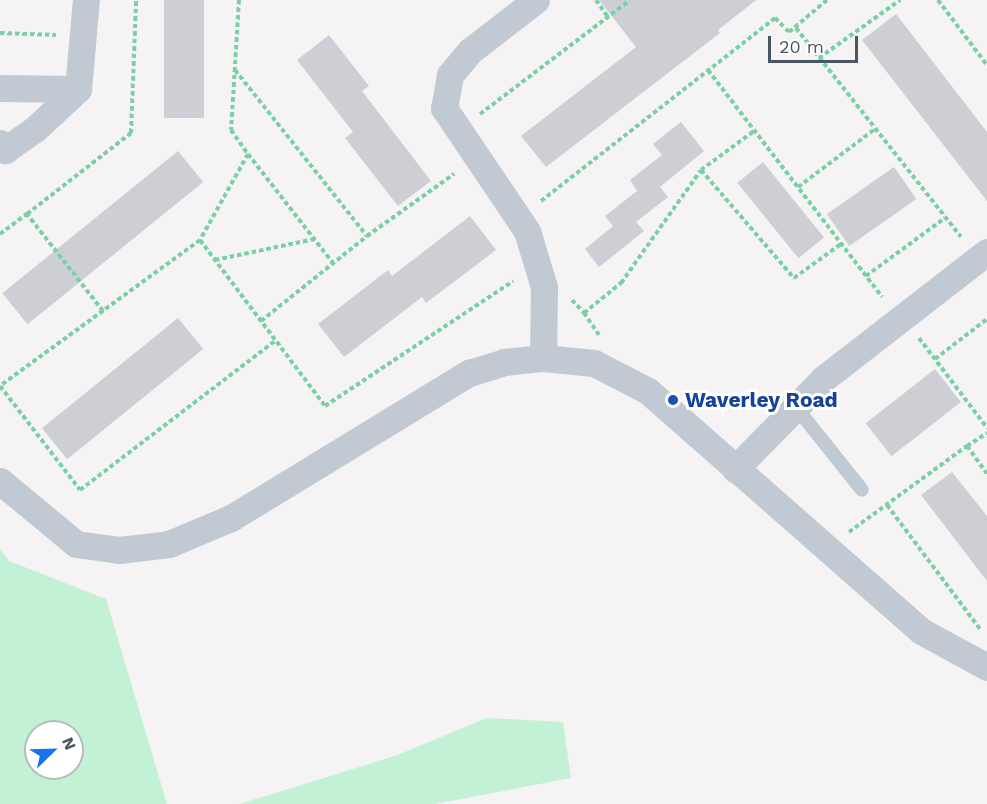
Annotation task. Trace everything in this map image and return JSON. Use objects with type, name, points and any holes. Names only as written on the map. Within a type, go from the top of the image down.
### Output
[{"type":"street","points":[[0,143],[5,150],[35,129],[78,89],[86,0]]},
{"type":"street","points":[[536,0],[470,51],[450,75],[444,108],[527,231],[544,287],[543,358]]},
{"type":"street","points":[[0,88],[78,89]]},
{"type":"street","points":[[735,468],[823,379],[905,318],[982,255]]},
{"type":"street","points":[[0,481],[76,544],[119,550],[169,544],[231,518],[469,373],[504,362],[543,358],[594,363],[648,391],[921,631],[987,666]]},
{"type":"lane","points":[[795,406],[862,490]]},
{"type":"path","points":[[0,234],[131,133],[136,0]]},
{"type":"path","points":[[239,0],[231,130],[333,262]]},
{"type":"path","points":[[596,0],[608,17]]},
{"type":"path","points":[[459,130],[630,0]]},
{"type":"path","points":[[519,218],[775,18],[789,32],[827,0]]},
{"type":"path","points":[[819,58],[900,0]]},
{"type":"path","points":[[938,0],[987,65]]},
{"type":"path","points":[[796,28],[945,218],[982,255]]},
{"type":"path","points":[[0,33],[83,36]]},
{"type":"path","points":[[235,69],[367,236]]},
{"type":"path","points":[[708,70],[887,304],[905,318],[987,428]]},
{"type":"path","points":[[798,187],[875,129]]},
{"type":"path","points":[[602,339],[584,313],[621,283],[701,170],[754,130]]},
{"type":"path","points":[[248,154],[200,240],[0,386],[80,490],[276,340]]},
{"type":"path","points":[[261,321],[367,236],[477,158]]},
{"type":"path","points":[[701,170],[794,278],[842,244]]},
{"type":"path","points":[[27,214],[103,311]]},
{"type":"path","points":[[866,276],[945,218]]},
{"type":"path","points":[[215,260],[315,239]]},
{"type":"path","points":[[200,240],[325,406],[538,264]]},
{"type":"path","points":[[935,358],[987,319]]},
{"type":"path","points":[[828,547],[987,433]]},
{"type":"path","points":[[966,446],[987,474]]},
{"type":"path","points":[[886,505],[987,639]]},
{"type":"green space","points":[[0,549],[9,561],[106,599],[167,804],[0,804]]},
{"type":"green space","points":[[487,718],[563,722],[571,778],[435,804],[239,804],[395,756]]},
{"type":"building","points":[[164,0],[204,0],[204,118],[164,118]]},
{"type":"building","points":[[599,0],[756,0],[718,30],[720,33],[546,167],[521,136],[636,47]]},
{"type":"building","points":[[896,14],[987,132],[987,201],[862,40]]},
{"type":"building","points":[[329,35],[369,86],[362,91],[431,181],[398,206],[345,138],[353,132],[297,60]]},
{"type":"building","points":[[681,122],[704,151],[660,187],[668,197],[636,222],[644,231],[599,267],[585,249],[613,226],[605,216],[637,191],[630,180],[662,155],[653,144]]},
{"type":"building","points":[[178,151],[203,182],[28,324],[2,293]]},
{"type":"building","points":[[763,162],[824,237],[798,258],[737,183]]},
{"type":"building","points":[[894,167],[916,199],[849,246],[827,214]]},
{"type":"building","points":[[470,216],[496,250],[426,303],[422,297],[344,357],[318,324],[388,270],[392,276]]},
{"type":"building","points":[[178,318],[203,349],[67,459],[42,428]]},
{"type":"building","points":[[935,369],[961,402],[892,456],[866,423]]},
{"type":"building","points":[[952,472],[987,516],[987,581],[921,495]]},
{"type":"place","name":"Waverley Road","points":[[673,400]]}]
